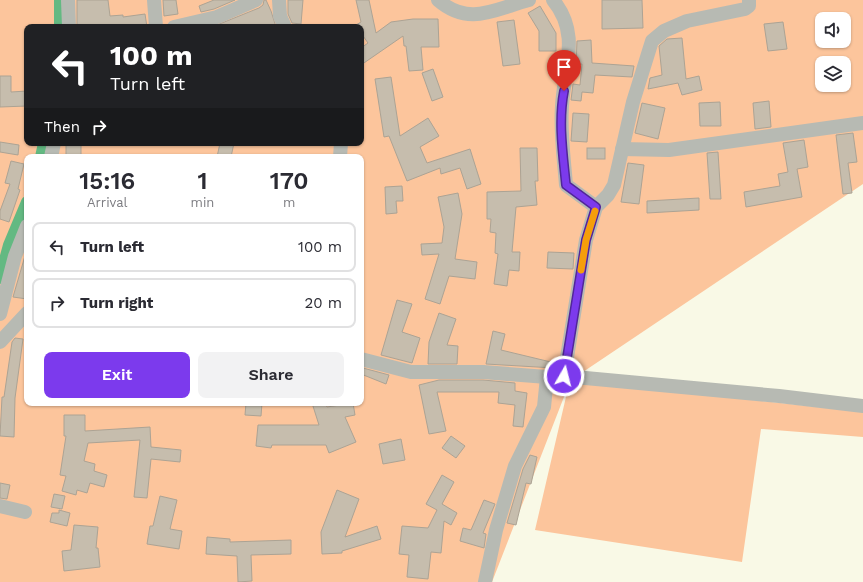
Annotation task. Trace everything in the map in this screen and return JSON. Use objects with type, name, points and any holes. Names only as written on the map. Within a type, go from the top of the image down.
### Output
[{"type":"street","points":[[68,0],[69,24]]},
{"type":"street","points":[[154,0],[156,24]]},
{"type":"street","points":[[188,24],[217,18],[256,0]]},
{"type":"street","points":[[278,0],[280,16],[284,24]]},
{"type":"street","points":[[438,0],[446,7],[462,14],[482,15],[529,0]]},
{"type":"street","points":[[553,0],[559,7],[567,24],[568,65],[562,105],[562,136],[566,185],[596,207]]},
{"type":"street","points":[[564,376],[586,240],[596,207],[608,196],[614,185],[633,102],[652,41],[664,31],[687,21],[744,9],[749,6],[748,0]]},
{"type":"street","points":[[622,149],[668,150],[863,123]]},
{"type":"street","points":[[0,314],[2,288],[24,234]]},
{"type":"street","points":[[0,342],[24,316]]},
{"type":"street","points":[[364,361],[410,372],[483,372],[547,377],[564,376],[771,395],[863,406]]},
{"type":"street","points":[[484,582],[496,530],[515,466],[544,407],[547,377]]},
{"type":"street","points":[[0,506],[25,512]]},
{"type":"shaded area","points":[[0,0],[863,0],[863,184],[571,380],[863,412],[863,437],[761,429],[742,562],[535,530],[569,384],[492,582],[0,582]]},
{"type":"building","points":[[77,0],[108,0],[110,16],[123,15],[123,17],[145,14],[147,24],[77,24]]},
{"type":"building","points":[[163,0],[176,0],[178,14],[164,16]]},
{"type":"building","points":[[214,0],[235,0],[214,9],[201,12],[199,6]]},
{"type":"building","points":[[264,0],[266,0],[275,24],[219,24],[259,8],[263,5]]},
{"type":"building","points":[[288,0],[303,0],[301,24],[292,23],[288,14]]},
{"type":"building","points":[[356,0],[369,0],[376,33],[391,22],[413,19],[438,19],[439,47],[421,47],[423,70],[409,71],[406,46],[404,46],[403,36],[364,63],[364,46],[368,43],[364,37],[364,24],[358,24],[361,22]]},
{"type":"building","points":[[602,0],[642,0],[643,28],[602,29]]},
{"type":"building","points":[[540,6],[556,33],[556,51],[539,51],[539,31],[528,13]]},
{"type":"building","points":[[514,20],[520,64],[503,66],[497,22]]},
{"type":"building","points":[[783,22],[787,49],[768,51],[764,24]]},
{"type":"building","points":[[682,38],[686,79],[699,76],[702,90],[682,95],[678,83],[648,89],[650,78],[662,75],[659,46],[667,39]]},
{"type":"building","points":[[591,40],[592,63],[634,66],[632,77],[595,75],[593,93],[582,92],[581,101],[571,100],[573,84],[580,85],[582,64],[576,65],[577,41]]},
{"type":"building","points":[[433,69],[443,97],[432,101],[422,73]]},
{"type":"building","points":[[0,76],[11,76],[11,92],[24,91],[24,106],[0,107]]},
{"type":"building","points":[[391,77],[400,136],[428,118],[439,136],[420,147],[427,163],[470,149],[481,184],[467,189],[460,168],[441,174],[440,168],[407,181],[389,136],[384,137],[375,79]]},
{"type":"building","points":[[769,101],[771,127],[755,129],[753,103]]},
{"type":"building","points":[[720,102],[721,126],[700,126],[699,103]]},
{"type":"building","points":[[642,103],[665,108],[658,139],[635,133]]},
{"type":"building","points":[[573,113],[589,114],[587,142],[571,141]]},
{"type":"building","points":[[853,133],[857,162],[848,163],[852,193],[843,194],[836,135]]},
{"type":"building","points":[[804,140],[808,167],[797,169],[802,197],[746,207],[744,192],[780,186],[778,174],[788,172],[783,143]]},
{"type":"building","points":[[0,142],[19,145],[18,155],[0,152]]},
{"type":"building","points":[[66,146],[81,146],[81,154],[66,154]]},
{"type":"building","points":[[219,146],[233,146],[232,154],[218,154]]},
{"type":"building","points":[[520,148],[537,148],[538,181],[535,181],[537,205],[516,207],[512,252],[520,252],[519,271],[509,270],[507,286],[494,284],[498,254],[495,253],[496,233],[490,232],[491,219],[487,219],[487,192],[521,191]]},
{"type":"building","points":[[587,148],[605,148],[605,159],[587,159]]},
{"type":"building","points":[[718,152],[721,199],[710,199],[707,153]]},
{"type":"building","points":[[11,161],[24,164],[18,189],[20,190],[9,222],[0,219],[0,211],[10,184],[5,183]]},
{"type":"building","points":[[628,163],[644,165],[639,204],[621,202]]},
{"type":"building","points":[[402,186],[403,201],[396,201],[397,213],[386,214],[385,187]]},
{"type":"building","points":[[458,193],[462,214],[455,259],[477,262],[475,279],[449,276],[440,304],[425,299],[439,254],[422,255],[421,244],[442,243],[444,227],[438,197]]},
{"type":"building","points":[[699,198],[699,210],[647,213],[647,201]]},
{"type":"building","points":[[548,252],[574,253],[573,269],[547,268]]},
{"type":"building","points":[[24,259],[24,299],[13,297]]},
{"type":"building","points":[[397,300],[412,304],[402,332],[420,338],[412,363],[381,355]]},
{"type":"building","points":[[439,313],[456,319],[447,345],[458,346],[457,364],[428,364],[429,342]]},
{"type":"building","points":[[493,331],[505,334],[501,350],[555,363],[554,368],[486,364]]},
{"type":"building","points":[[15,338],[23,339],[15,398],[14,437],[0,436],[2,397],[4,397],[12,342]]},
{"type":"building","points":[[364,368],[389,375],[386,384],[364,375]]},
{"type":"building","points":[[439,380],[483,380],[515,383],[515,391],[527,393],[523,427],[513,426],[515,405],[498,403],[499,392],[437,392],[446,431],[429,434],[419,385]]},
{"type":"building","points":[[246,406],[262,406],[261,416],[245,415]]},
{"type":"building","points":[[313,406],[354,406],[355,415],[345,417],[356,442],[329,453],[326,445],[272,445],[271,448],[256,446],[258,425],[319,425]]},
{"type":"building","points":[[64,415],[85,415],[85,431],[150,427],[151,447],[181,450],[180,462],[151,459],[147,498],[134,497],[140,440],[88,443],[84,461],[95,464],[94,471],[107,475],[104,487],[90,483],[87,493],[77,490],[76,495],[62,491],[66,476],[60,475],[66,436],[64,436]]},
{"type":"building","points":[[451,436],[465,446],[456,458],[442,448]]},
{"type":"building","points":[[401,439],[405,460],[383,464],[379,444]]},
{"type":"building","points":[[530,455],[537,457],[531,484],[526,483],[516,525],[507,523],[523,469]]},
{"type":"building","points":[[442,475],[454,482],[442,504],[457,513],[451,525],[444,521],[441,553],[431,552],[428,579],[407,577],[409,555],[399,554],[402,526],[428,528],[437,510],[426,504]]},
{"type":"building","points":[[0,483],[10,485],[7,499],[0,498]]},
{"type":"building","points":[[337,490],[359,499],[345,537],[377,526],[381,539],[342,551],[342,553],[322,554],[321,532]]},
{"type":"building","points":[[54,494],[65,496],[62,509],[51,507]]},
{"type":"building","points":[[160,496],[177,500],[170,529],[182,531],[179,549],[147,544],[150,526],[153,526]]},
{"type":"building","points":[[484,500],[495,504],[483,533],[486,534],[484,548],[460,541],[463,528],[471,530]]},
{"type":"building","points":[[59,510],[70,513],[67,526],[50,522],[52,513],[59,513]]},
{"type":"building","points":[[74,525],[98,527],[96,548],[98,548],[100,567],[64,571],[62,551],[71,550]]},
{"type":"building","points":[[207,537],[230,539],[230,542],[291,540],[291,554],[251,555],[252,581],[238,582],[237,556],[206,554]]},
{"type":"waterway","points":[[60,0],[60,24]]},
{"type":"waterway","points":[[42,154],[43,146]]},
{"type":"waterway","points":[[0,278],[9,245],[24,209]]},
{"type":"slow traffic","points":[[581,270],[586,240],[595,211]]},
{"type":"route","points":[[564,91],[562,105],[562,136],[566,185],[590,201],[596,207],[586,240],[564,376]]}]
